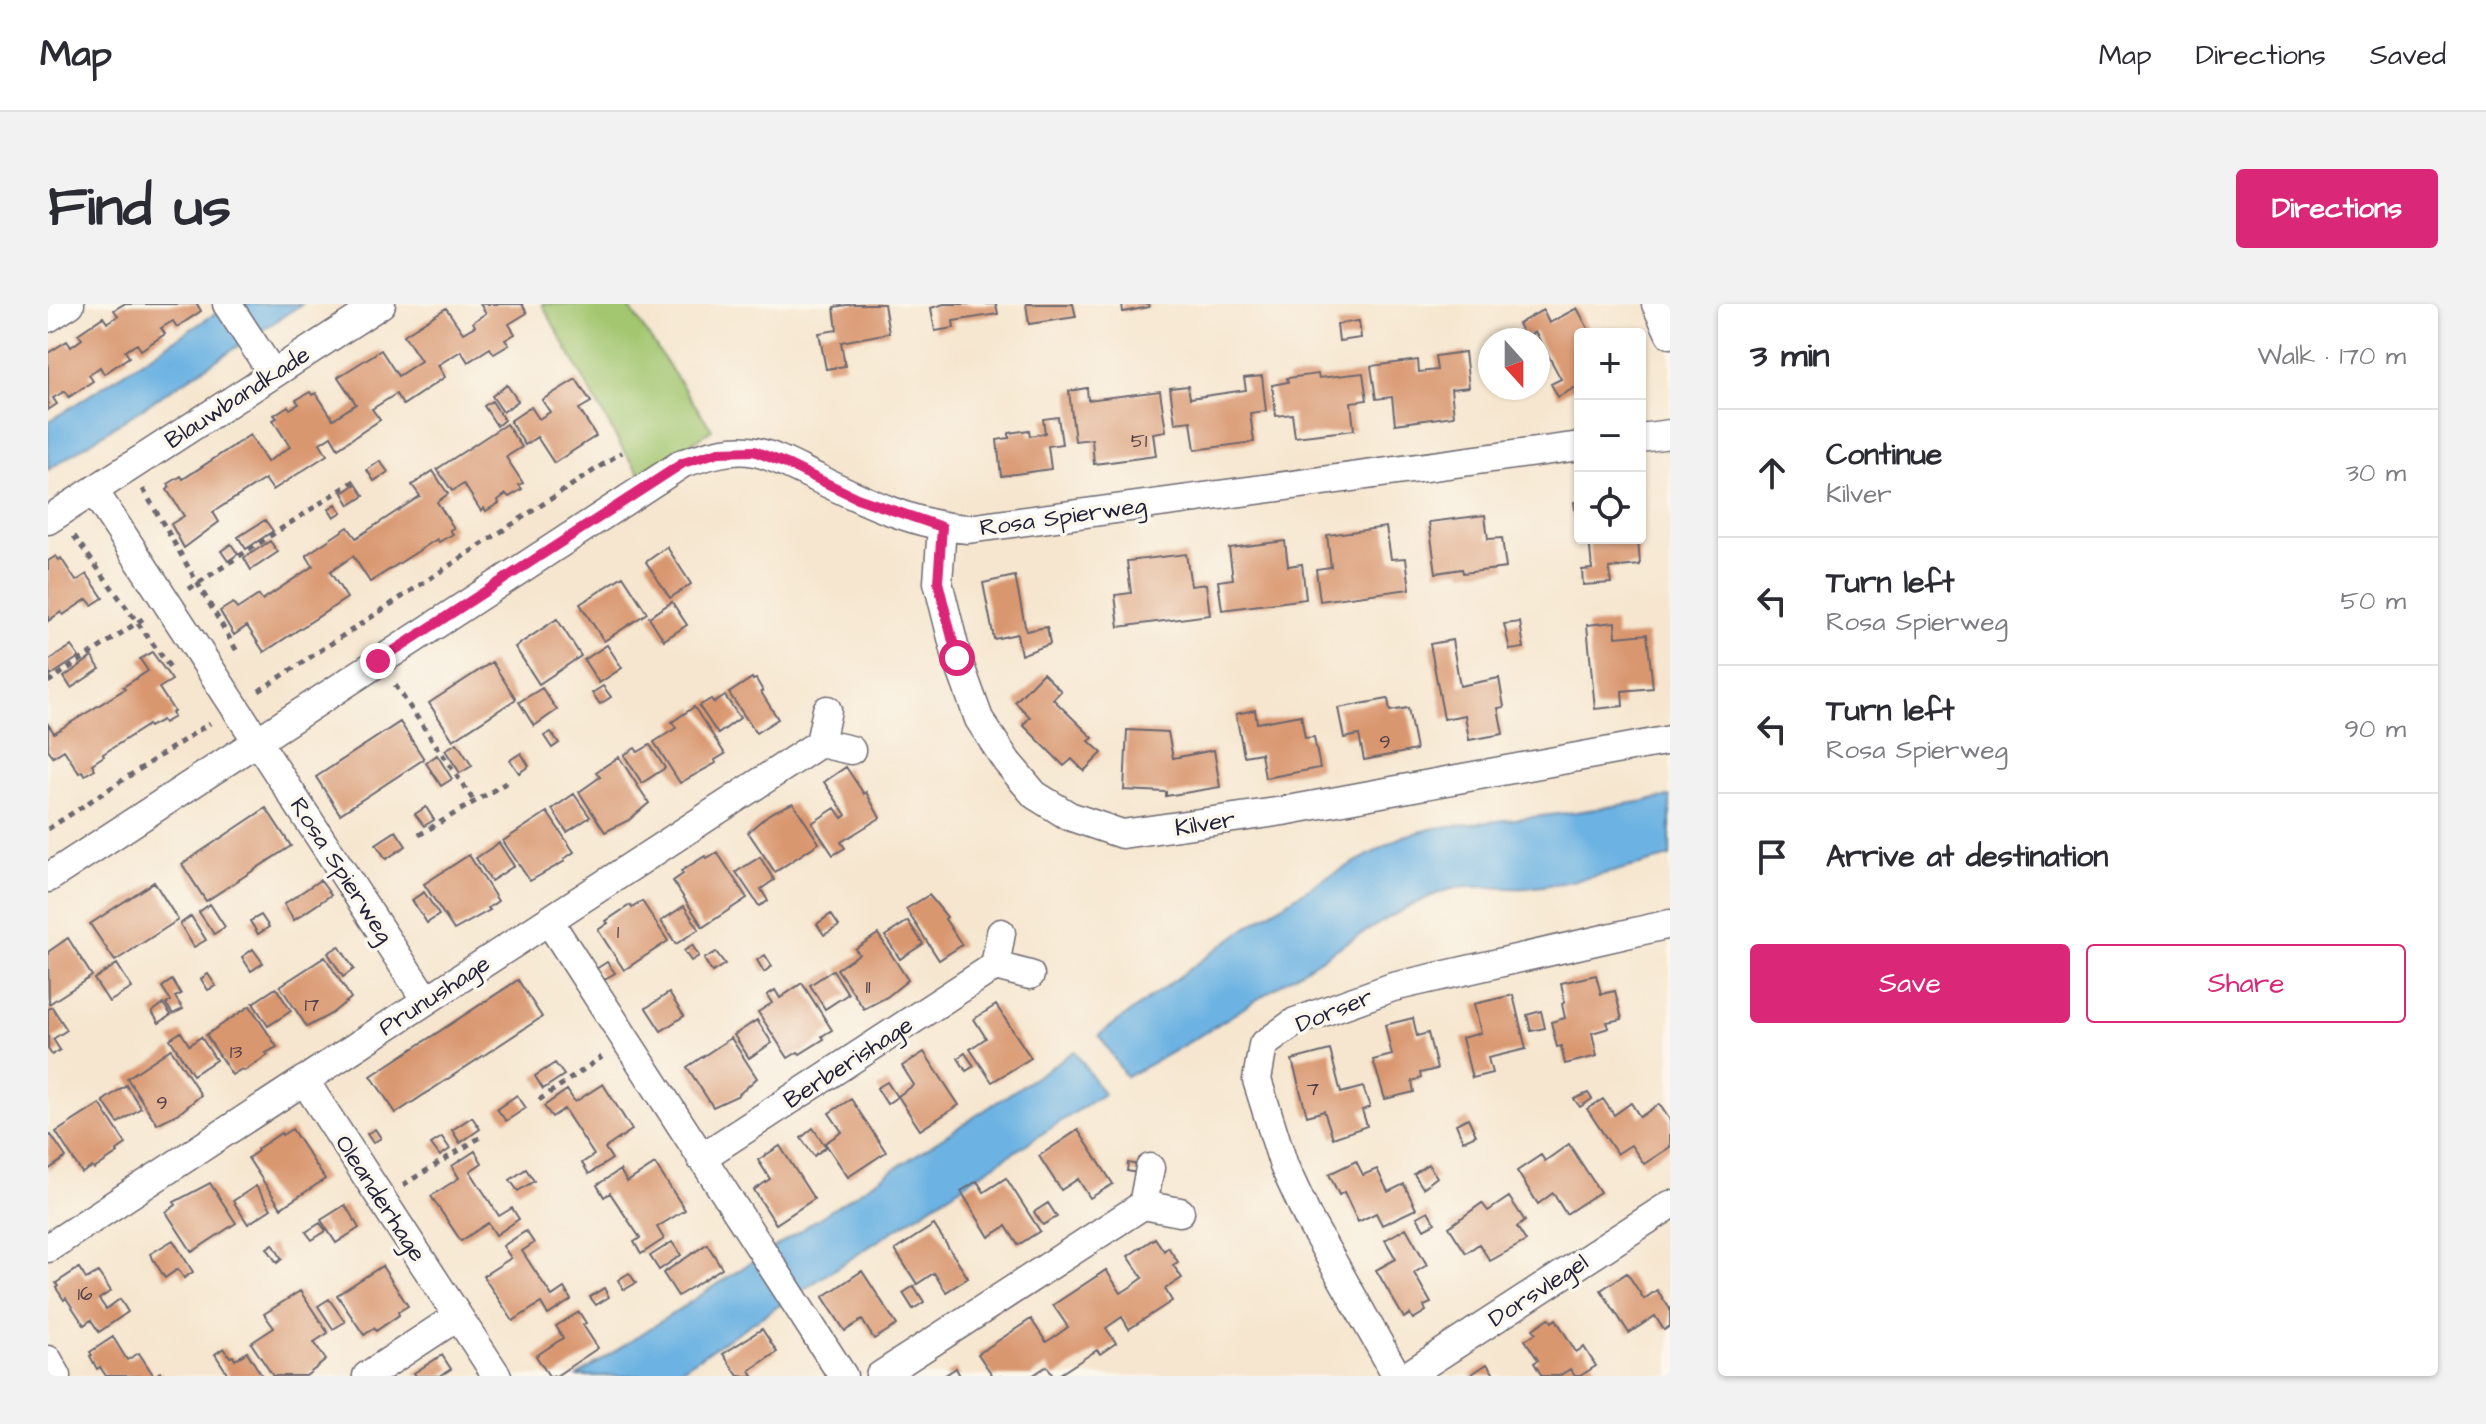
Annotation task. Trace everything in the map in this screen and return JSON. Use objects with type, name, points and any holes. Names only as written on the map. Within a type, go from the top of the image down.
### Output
[{"type":"street","points":[[48,318],[70,304]]},
{"type":"street","points":[[227,304],[273,374]]},
{"type":"street","name":"Blauwbandkade","points":[[53,517],[381,304]]},
{"type":"street","points":[[1656,304],[1670,334]]},
{"type":"street","points":[[1646,437],[1670,434]]},
{"type":"street","name":"Rosa Spierweg","points":[[48,878],[683,463],[719,452],[754,451],[857,498],[942,527],[968,529],[1574,447]]},
{"type":"street","points":[[94,491],[258,740]]},
{"type":"street","name":"Kilver","points":[[942,527],[938,582],[957,658],[979,719],[1007,762],[1035,795],[1069,816],[1122,834],[1283,811],[1670,740]]},
{"type":"street","points":[[827,710],[820,743],[851,750]]},
{"type":"street","name":"Rosa Spierweg","points":[[258,740],[426,1000]]},
{"type":"street","name":"Prunushage","points":[[48,1248],[820,743]]},
{"type":"street","points":[[549,921],[843,1376]]},
{"type":"street","name":"Dorser","points":[[1397,1376],[1308,1218],[1284,1166],[1257,1080],[1263,1045],[1295,1022],[1393,987],[1670,924]]},
{"type":"street","points":[[1001,933],[995,966],[1030,975]]},
{"type":"street","name":"Berberishage","points":[[701,1158],[995,966]]},
{"type":"street","name":"Oleanderhage","points":[[304,1080],[497,1376]]},
{"type":"street","points":[[1143,1205],[1150,1168]]},
{"type":"street","points":[[880,1376],[1143,1205],[1180,1212]]},
{"type":"street","name":"Dorsvlegel","points":[[1407,1376],[1670,1205]]},
{"type":"street","points":[[367,1376],[458,1316]]},
{"type":"street","points":[[48,1360],[57,1376]]},
{"type":"path","points":[[48,829],[622,452]]},
{"type":"path","points":[[131,467],[244,664]]},
{"type":"path","points":[[48,682],[359,478]]},
{"type":"path","points":[[53,517],[174,672]]},
{"type":"path","points":[[378,661],[474,801]]},
{"type":"path","points":[[252,677],[259,691]]},
{"type":"path","points":[[419,835],[509,781]]},
{"type":"path","points":[[539,1100],[626,1041]]},
{"type":"path","points":[[381,1198],[481,1137]]},
{"type":"green space","points":[[542,304],[627,304],[712,430],[641,475],[621,446]]},
{"type":"water","points":[[230,304],[302,304],[48,470],[48,422]]},
{"type":"water","points":[[1670,797],[1670,857],[1545,886],[1471,887],[1436,894],[1372,927],[1206,1032],[1126,1077],[1099,1035],[1250,925],[1320,881],[1404,836],[1435,828],[1576,812]]},
{"type":"water","points":[[1075,1051],[1103,1094],[671,1376],[577,1376]]},
{"type":"building","points":[[124,304],[197,304],[201,311],[177,327],[173,321],[161,328],[165,334],[141,350],[137,344],[125,351],[129,357],[104,374],[100,367],[89,375],[93,381],[69,397],[65,391],[53,398],[57,404],[48,410],[48,353],[67,341],[71,347],[82,339],[78,334],[103,317],[107,323],[118,316],[114,310]]},
{"type":"building","points":[[480,304],[522,304],[527,313],[509,324],[515,334],[505,340],[509,345],[494,354],[490,348],[468,362],[461,351],[438,365],[445,377],[403,405],[396,394],[372,409],[380,420],[338,448],[331,436],[320,443],[327,455],[273,490],[265,479],[213,512],[219,522],[184,548],[171,524],[184,516],[167,490],[170,487],[168,484],[181,476],[183,479],[250,435],[267,462],[290,447],[273,420],[277,418],[274,415],[288,406],[290,409],[299,404],[296,400],[310,392],[312,395],[316,393],[333,419],[356,404],[338,377],[381,350],[398,376],[421,361],[404,335],[446,308],[463,333],[475,326],[473,322],[486,313]]},
{"type":"building","points":[[884,304],[889,333],[841,342],[845,366],[826,369],[819,333],[837,330],[834,307]]},
{"type":"building","points":[[944,304],[996,304],[998,314],[953,321],[954,328],[935,331],[931,308]]},
{"type":"building","points":[[1026,304],[1073,304],[1076,317],[1029,324]]},
{"type":"building","points":[[1122,304],[1148,304],[1149,307],[1123,312]]},
{"type":"building","points":[[1577,308],[1588,328],[1574,328],[1574,388],[1558,397],[1551,384],[1561,379],[1550,359],[1550,328],[1520,328],[1518,324],[1543,310],[1549,323]]},
{"type":"building","points":[[1359,321],[1361,338],[1339,341],[1337,324]]},
{"type":"building","points":[[1465,352],[1469,387],[1451,389],[1454,416],[1395,424],[1392,397],[1376,399],[1371,366],[1418,360],[1419,372],[1437,370],[1435,356]]},
{"type":"building","points":[[1363,373],[1367,400],[1351,402],[1354,430],[1295,437],[1292,414],[1276,416],[1272,385],[1288,382],[1287,378]]},
{"type":"building","points":[[1262,376],[1266,411],[1250,413],[1254,442],[1195,450],[1191,421],[1175,423],[1170,388],[1188,386],[1190,398],[1246,390],[1244,378]]},
{"type":"building","points":[[576,379],[591,402],[579,409],[596,436],[554,463],[537,437],[525,445],[510,421],[531,407],[539,419],[550,412],[542,400]]},
{"type":"building","points":[[507,385],[518,401],[503,412],[492,396]]},
{"type":"building","points":[[1087,388],[1088,400],[1160,391],[1166,431],[1153,433],[1156,456],[1094,464],[1092,439],[1075,441],[1069,391]]},
{"type":"building","points":[[492,401],[504,420],[497,426],[484,406]]},
{"type":"building","points":[[1058,417],[1062,444],[1048,446],[1051,469],[1001,476],[997,440],[1009,438],[1009,433],[1029,430],[1030,436],[1045,433],[1043,419]]},
{"type":"building","points":[[506,424],[522,447],[506,457],[523,483],[519,485],[522,489],[509,497],[506,494],[498,500],[499,503],[481,511],[464,484],[452,491],[437,469]]},
{"type":"building","points":[[380,461],[388,472],[374,481],[367,470]]},
{"type":"building","points":[[433,471],[448,494],[437,502],[454,528],[450,530],[453,534],[439,542],[437,539],[370,582],[353,556],[330,572],[347,598],[264,652],[247,626],[234,635],[220,611],[233,603],[237,609],[259,595],[262,600],[313,566],[306,555],[348,527],[356,538],[420,496],[412,485]]},
{"type":"building","points":[[356,484],[364,496],[350,505],[343,493]]},
{"type":"building","points":[[336,504],[342,512],[334,517],[329,509]]},
{"type":"building","points":[[1485,515],[1488,539],[1502,538],[1506,568],[1436,573],[1429,522]]},
{"type":"building","points":[[265,520],[273,531],[246,549],[238,537]]},
{"type":"building","points":[[1386,527],[1391,559],[1406,558],[1410,589],[1320,601],[1316,569],[1331,567],[1327,535]]},
{"type":"building","points":[[270,541],[278,552],[251,570],[244,558]]},
{"type":"building","points":[[1285,541],[1288,566],[1302,564],[1306,599],[1222,610],[1218,581],[1233,579],[1229,548]]},
{"type":"building","points":[[231,544],[238,554],[228,561],[221,551]]},
{"type":"building","points":[[1590,544],[1638,544],[1640,565],[1609,568],[1611,583],[1583,585],[1582,570],[1592,569]]},
{"type":"building","points":[[667,547],[691,584],[670,598],[646,562]]},
{"type":"building","points":[[1186,554],[1191,586],[1206,584],[1210,615],[1119,627],[1115,595],[1131,593],[1127,561]]},
{"type":"building","points":[[56,556],[59,560],[61,558],[76,581],[87,574],[103,598],[92,605],[87,599],[48,621],[48,561]]},
{"type":"building","points":[[623,576],[647,613],[604,641],[580,604]]},
{"type":"building","points":[[1015,576],[1026,631],[1047,627],[1050,644],[1021,655],[1017,634],[994,639],[983,583]]},
{"type":"building","points":[[672,602],[687,625],[664,640],[649,617]]},
{"type":"building","points":[[557,619],[581,656],[539,684],[515,647]]},
{"type":"building","points":[[1520,622],[1524,648],[1510,650],[1504,624]]},
{"type":"building","points":[[1615,622],[1616,637],[1647,634],[1653,688],[1622,691],[1623,706],[1595,709],[1587,625]]},
{"type":"building","points":[[1452,640],[1460,686],[1499,678],[1504,707],[1498,708],[1503,734],[1469,740],[1465,715],[1444,719],[1430,644]]},
{"type":"building","points":[[607,645],[622,668],[599,683],[584,660]]},
{"type":"building","points":[[71,646],[79,657],[50,676],[48,661]]},
{"type":"building","points":[[152,652],[172,680],[159,688],[174,711],[174,717],[164,723],[162,720],[148,725],[103,754],[92,764],[95,769],[85,775],[82,771],[79,773],[64,750],[53,757],[48,749],[48,724],[54,733],[125,689],[123,687],[148,671],[140,659]]},
{"type":"building","points":[[92,657],[100,669],[71,688],[64,677]]},
{"type":"building","points":[[492,662],[516,699],[453,740],[429,703]]},
{"type":"building","points":[[1043,673],[1061,691],[1053,699],[1093,738],[1089,741],[1102,753],[1084,771],[1072,759],[1064,766],[1023,725],[1030,717],[1015,702]]},
{"type":"building","points":[[752,678],[756,679],[778,719],[756,733],[729,693]]},
{"type":"building","points":[[603,686],[611,697],[600,704],[592,693]]},
{"type":"building","points":[[542,688],[557,710],[534,726],[519,702]]},
{"type":"building","points":[[725,696],[740,718],[718,734],[699,706],[711,699],[714,703]]},
{"type":"building","points":[[1388,699],[1390,711],[1408,708],[1416,750],[1364,760],[1359,735],[1344,738],[1338,708]]},
{"type":"building","points":[[694,707],[725,754],[715,760],[716,763],[680,783],[654,742],[676,728],[672,722]]},
{"type":"building","points":[[1255,710],[1257,723],[1301,715],[1305,738],[1314,737],[1320,768],[1265,778],[1261,753],[1244,756],[1236,714]]},
{"type":"building","points":[[400,722],[424,759],[340,814],[316,777]]},
{"type":"building","points":[[1127,730],[1168,732],[1173,758],[1214,750],[1220,787],[1166,796],[1166,792],[1124,790]]},
{"type":"building","points":[[551,732],[559,743],[552,748],[544,736]]},
{"type":"building","points":[[457,743],[472,766],[460,773],[445,750]]},
{"type":"building","points":[[650,745],[665,768],[642,783],[624,755],[635,748],[638,752]]},
{"type":"building","points":[[521,753],[529,766],[519,773],[510,760]]},
{"type":"building","points":[[437,755],[452,779],[441,786],[426,763]]},
{"type":"building","points":[[619,757],[649,803],[629,820],[605,832],[579,792],[600,777],[596,772]]},
{"type":"building","points":[[846,767],[864,794],[866,792],[880,818],[841,842],[845,848],[833,855],[812,823],[835,808],[842,818],[846,815],[824,782]]},
{"type":"building","points":[[574,794],[590,817],[567,832],[552,809]]},
{"type":"building","points":[[793,803],[819,843],[775,872],[748,832],[769,814]]},
{"type":"building","points":[[426,807],[434,820],[424,826],[415,814]]},
{"type":"building","points":[[266,808],[291,846],[206,901],[182,864]]},
{"type":"building","points":[[547,812],[574,852],[565,861],[530,881],[503,841]]},
{"type":"building","points":[[396,831],[406,846],[386,859],[376,844]]},
{"type":"building","points":[[499,843],[514,866],[491,881],[476,858]]},
{"type":"building","points":[[717,852],[747,898],[703,927],[673,881],[683,874],[681,871]]},
{"type":"building","points":[[469,855],[498,901],[488,908],[490,910],[454,930],[424,884]]},
{"type":"building","points":[[760,857],[774,880],[761,889],[768,901],[759,906],[736,872]]},
{"type":"building","points":[[320,880],[331,895],[294,920],[284,904]]},
{"type":"building","points":[[154,882],[178,920],[115,961],[90,924]]},
{"type":"building","points":[[424,892],[439,915],[427,923],[412,900]]},
{"type":"building","points":[[929,895],[947,917],[945,919],[962,945],[939,960],[906,909]]},
{"type":"building","points":[[642,901],[668,941],[624,970],[598,930],[630,905],[632,908]]},
{"type":"building","points":[[210,904],[225,927],[214,934],[199,912]]},
{"type":"building","points":[[684,906],[699,929],[676,944],[661,921]]},
{"type":"building","points":[[831,914],[839,926],[824,935],[817,924]]},
{"type":"building","points":[[261,915],[269,927],[258,934],[250,921]]},
{"type":"building","points":[[191,916],[206,940],[194,947],[180,924]]},
{"type":"building","points":[[908,921],[923,944],[900,959],[885,936]]},
{"type":"building","points":[[878,934],[908,980],[887,997],[864,1009],[837,969],[859,954],[855,949]]},
{"type":"building","points":[[68,938],[92,976],[49,1004],[48,952]]},
{"type":"building","points":[[692,945],[699,956],[691,961],[684,951]]},
{"type":"building","points":[[339,946],[354,969],[343,977],[328,953]]},
{"type":"building","points":[[253,949],[263,963],[251,971],[242,957]]},
{"type":"building","points":[[716,952],[725,964],[712,972],[704,959]]},
{"type":"building","points":[[765,955],[772,966],[764,972],[757,960]]},
{"type":"building","points":[[325,957],[351,998],[307,1027],[280,986]]},
{"type":"building","points":[[607,962],[615,973],[603,980],[596,969]]},
{"type":"building","points":[[117,964],[132,988],[109,1002],[94,979]]},
{"type":"building","points":[[833,970],[848,994],[825,1009],[810,985]]},
{"type":"building","points":[[208,974],[216,986],[208,990],[201,979]]},
{"type":"building","points":[[1596,975],[1601,994],[1615,991],[1622,1019],[1607,1022],[1609,1028],[1592,1033],[1597,1056],[1565,1064],[1551,1022],[1565,1018],[1561,983]]},
{"type":"building","points":[[172,980],[181,994],[175,997],[183,1009],[173,1014],[166,1004],[171,1001],[162,987]]},
{"type":"building","points":[[518,980],[542,1017],[396,1113],[371,1076]]},
{"type":"building","points":[[802,983],[832,1030],[822,1036],[824,1039],[788,1058],[758,1012],[772,1003],[767,995],[775,990],[780,998]]},
{"type":"building","points":[[276,988],[291,1011],[268,1026],[253,1003]]},
{"type":"building","points":[[669,993],[684,1016],[661,1031],[646,1008]]},
{"type":"building","points":[[1513,995],[1526,1049],[1488,1058],[1492,1073],[1472,1078],[1462,1038],[1481,1033],[1474,1004]]},
{"type":"building","points":[[163,1004],[171,1015],[159,1023],[152,1012]]},
{"type":"building","points":[[996,1005],[1031,1058],[992,1082],[970,1049],[986,1038],[974,1019]]},
{"type":"building","points":[[250,1006],[277,1047],[244,1071],[242,1069],[232,1075],[206,1035]]},
{"type":"building","points":[[52,1007],[67,1030],[53,1039],[60,1050],[52,1055],[48,1049],[48,1009]]},
{"type":"building","points":[[1541,1011],[1545,1028],[1531,1031],[1527,1015]]},
{"type":"building","points":[[1413,1018],[1417,1036],[1428,1033],[1437,1069],[1420,1073],[1421,1078],[1412,1081],[1414,1092],[1385,1099],[1373,1060],[1392,1055],[1385,1025]]},
{"type":"building","points":[[757,1020],[772,1043],[749,1058],[734,1035]]},
{"type":"building","points":[[181,1032],[189,1045],[201,1037],[216,1060],[193,1075],[170,1039]]},
{"type":"building","points":[[731,1038],[757,1078],[737,1096],[713,1107],[687,1067]]},
{"type":"building","points":[[171,1049],[201,1095],[181,1112],[157,1124],[127,1078]]},
{"type":"building","points":[[1330,1050],[1341,1093],[1363,1087],[1370,1107],[1362,1110],[1367,1126],[1333,1138],[1324,1111],[1307,1116],[1292,1060]]},
{"type":"building","points":[[924,1052],[959,1105],[920,1130],[898,1096],[914,1085],[902,1066]]},
{"type":"building","points":[[965,1053],[974,1066],[966,1071],[958,1058]]},
{"type":"building","points":[[555,1063],[564,1075],[543,1089],[535,1076]]},
{"type":"building","points":[[887,1082],[897,1097],[887,1104],[877,1088]]},
{"type":"building","points":[[603,1084],[632,1130],[605,1148],[612,1159],[589,1174],[582,1163],[594,1155],[564,1109],[552,1117],[544,1106],[567,1090],[575,1102]]},
{"type":"building","points":[[126,1085],[141,1108],[118,1123],[103,1101]]},
{"type":"building","points":[[1588,1093],[1592,1099],[1580,1107],[1574,1099]]},
{"type":"building","points":[[517,1095],[526,1108],[506,1121],[497,1109]]},
{"type":"building","points":[[851,1099],[886,1152],[848,1177],[825,1143],[842,1132],[829,1113]]},
{"type":"building","points":[[1603,1099],[1614,1115],[1631,1103],[1640,1117],[1659,1104],[1670,1120],[1670,1147],[1644,1164],[1631,1145],[1617,1154],[1587,1109]]},
{"type":"building","points":[[100,1104],[126,1144],[94,1169],[92,1167],[82,1173],[56,1132]]},
{"type":"building","points":[[472,1117],[480,1129],[460,1143],[452,1130]]},
{"type":"building","points":[[1468,1118],[1476,1135],[1463,1141],[1456,1124]]},
{"type":"building","points":[[813,1128],[826,1147],[814,1156],[801,1138]]},
{"type":"building","points":[[292,1129],[325,1179],[281,1208],[248,1158],[281,1133]]},
{"type":"building","points":[[375,1129],[381,1138],[373,1143],[367,1134]]},
{"type":"building","points":[[1078,1130],[1113,1184],[1090,1198],[1078,1179],[1061,1190],[1039,1156]]},
{"type":"building","points":[[51,1135],[66,1157],[48,1170],[48,1137]]},
{"type":"building","points":[[442,1137],[450,1149],[440,1156],[431,1144]]},
{"type":"building","points":[[1569,1144],[1600,1192],[1566,1214],[1553,1193],[1538,1204],[1517,1171],[1541,1155],[1545,1161]]},
{"type":"building","points":[[780,1146],[814,1199],[776,1224],[754,1190],[770,1179],[758,1160]]},
{"type":"building","points":[[475,1151],[482,1163],[470,1171],[499,1216],[512,1208],[519,1219],[496,1235],[488,1223],[461,1241],[431,1196],[459,1178],[452,1166]]},
{"type":"building","points":[[1356,1161],[1363,1175],[1377,1169],[1388,1192],[1404,1184],[1416,1209],[1382,1225],[1376,1213],[1358,1222],[1344,1192],[1339,1195],[1329,1174]]},
{"type":"building","points":[[1128,1163],[1139,1165],[1137,1173],[1127,1171]]},
{"type":"building","points":[[655,1164],[685,1210],[657,1227],[664,1239],[641,1254],[634,1242],[640,1238],[610,1193],[604,1197],[597,1185],[620,1170],[627,1182]]},
{"type":"building","points":[[1428,1164],[1437,1177],[1423,1188],[1414,1174]]},
{"type":"building","points":[[526,1169],[534,1181],[518,1191],[510,1180]]},
{"type":"building","points":[[1006,1178],[1040,1231],[1018,1245],[1006,1226],[989,1237],[961,1191],[977,1181],[984,1192]]},
{"type":"building","points":[[210,1183],[236,1223],[192,1252],[166,1212],[176,1205],[174,1202]]},
{"type":"building","points":[[256,1186],[271,1209],[248,1224],[233,1201]]},
{"type":"building","points":[[1509,1197],[1525,1221],[1517,1227],[1526,1241],[1490,1261],[1479,1244],[1466,1253],[1449,1227],[1482,1203],[1488,1211]]},
{"type":"building","points":[[1048,1203],[1057,1217],[1043,1225],[1034,1212]]},
{"type":"building","points":[[345,1205],[359,1228],[336,1243],[321,1220]]},
{"type":"building","points":[[1428,1211],[1435,1223],[1424,1229],[1417,1217]]},
{"type":"building","points":[[320,1223],[326,1231],[312,1240],[306,1232]]},
{"type":"building","points":[[934,1225],[968,1278],[946,1292],[934,1273],[917,1284],[895,1250]]},
{"type":"building","points":[[1406,1228],[1427,1265],[1414,1273],[1431,1303],[1424,1306],[1426,1311],[1413,1319],[1410,1314],[1404,1318],[1376,1270],[1396,1259],[1385,1240]]},
{"type":"building","points":[[526,1231],[534,1243],[522,1251],[537,1274],[552,1296],[564,1288],[571,1300],[548,1315],[541,1303],[513,1321],[483,1276],[511,1258],[503,1246]]},
{"type":"building","points":[[1155,1238],[1164,1251],[1168,1247],[1178,1262],[1173,1265],[1182,1278],[1165,1289],[1172,1301],[1129,1329],[1122,1317],[1106,1328],[1116,1343],[1100,1354],[1097,1350],[1057,1376],[1053,1376],[1047,1366],[1032,1376],[993,1376],[978,1354],[1031,1319],[1046,1342],[1057,1335],[1068,1327],[1053,1305],[1106,1270],[1121,1293],[1132,1286],[1143,1278],[1128,1256]]},
{"type":"building","points":[[173,1240],[193,1272],[184,1278],[178,1269],[165,1278],[150,1254]]},
{"type":"building","points":[[672,1242],[681,1255],[659,1270],[650,1256]]},
{"type":"building","points":[[273,1244],[282,1259],[277,1263],[267,1248]]},
{"type":"building","points":[[707,1244],[722,1268],[678,1296],[663,1273]]},
{"type":"building","points":[[382,1266],[408,1306],[376,1331],[374,1328],[364,1335],[337,1295]]},
{"type":"building","points":[[79,1268],[86,1279],[98,1272],[111,1291],[99,1299],[106,1309],[120,1299],[128,1312],[99,1332],[91,1320],[84,1325],[56,1288],[56,1283]]},
{"type":"building","points":[[862,1271],[897,1325],[874,1339],[862,1320],[845,1331],[823,1297]]},
{"type":"building","points":[[629,1273],[636,1283],[624,1290],[618,1280]]},
{"type":"building","points":[[1627,1273],[1644,1299],[1657,1290],[1670,1309],[1670,1326],[1664,1330],[1655,1316],[1629,1333],[1601,1290]]},
{"type":"building","points":[[914,1286],[924,1302],[913,1309],[903,1293]]},
{"type":"building","points":[[604,1288],[609,1297],[596,1305],[590,1297]]},
{"type":"building","points":[[300,1291],[328,1333],[314,1342],[326,1360],[306,1376],[273,1376],[251,1343],[274,1328],[264,1314]]},
{"type":"building","points":[[329,1299],[345,1322],[333,1329],[318,1306]]},
{"type":"building","points":[[579,1312],[586,1323],[583,1325],[598,1348],[556,1376],[549,1376],[536,1356],[563,1338],[556,1326]]},
{"type":"building","points":[[1549,1318],[1552,1322],[1556,1319],[1576,1352],[1584,1347],[1596,1366],[1580,1376],[1575,1376],[1570,1369],[1559,1376],[1542,1376],[1534,1363],[1538,1360],[1525,1340],[1536,1333],[1533,1329]]},
{"type":"building","points":[[762,1329],[777,1352],[750,1370],[753,1376],[738,1376],[723,1354]]},
{"type":"building","points":[[113,1337],[127,1360],[139,1353],[154,1376],[106,1376],[100,1367],[97,1369],[90,1352]]},
{"type":"building","points":[[224,1348],[235,1360],[247,1352],[262,1376],[229,1376],[215,1354]]},
{"type":"building","points":[[442,1355],[451,1369],[440,1376],[416,1376],[414,1373]]},
{"type":"building","points":[[1487,1364],[1495,1376],[1469,1376]]},
{"type":"building","points":[[956,1368],[960,1376],[944,1376]]},
{"type":"route","points":[[378,661],[683,463],[729,451],[754,451],[857,498],[942,527],[938,582],[957,658]]}]
